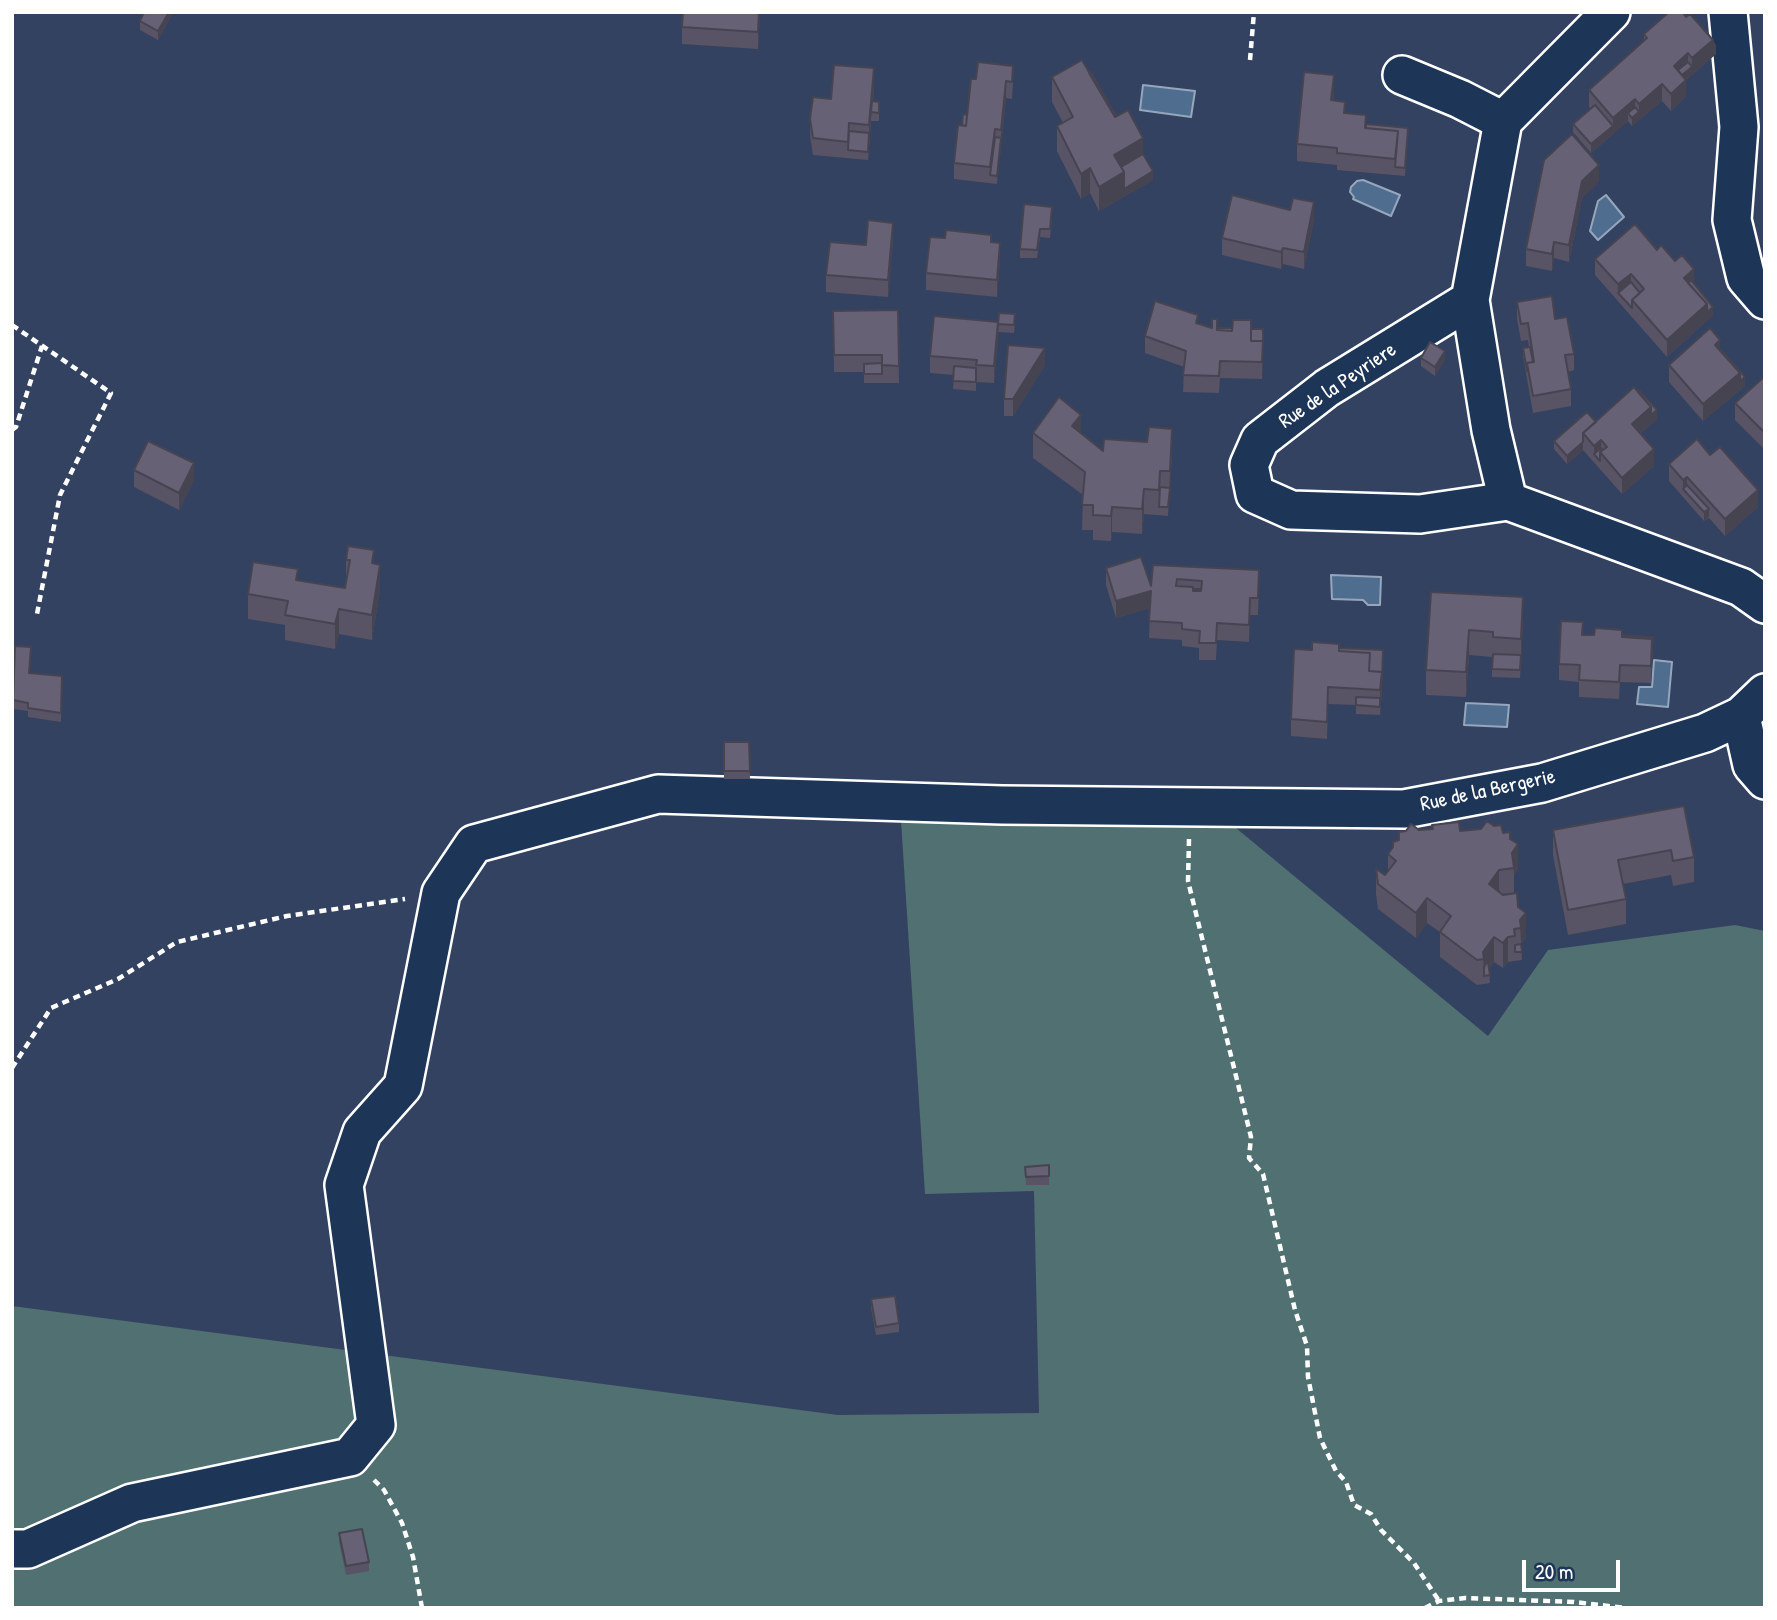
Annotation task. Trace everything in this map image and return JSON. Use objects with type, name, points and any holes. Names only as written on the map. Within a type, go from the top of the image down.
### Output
[{"type":"street","points":[[1508,501],[1492,430],[1470,300],[1503,121],[1611,12]]},
{"type":"street","points":[[1728,12],[1739,127],[1732,220],[1746,278],[1765,300]]},
{"type":"street","points":[[1402,75],[1460,99],[1503,121]]},
{"type":"street","name":"Rue de la Peyriere","points":[[1470,300],[1327,388],[1260,440],[1249,466],[1255,494],[1291,510],[1420,514],[1508,501],[1741,587],[1765,604]]},
{"type":"street","points":[[1753,705],[1752,765],[1765,780]]},
{"type":"street","name":"Rue de la Bergerie","points":[[441,893],[474,844],[658,794],[1002,805],[1404,809],[1542,783],[1705,733],[1753,705]]},
{"type":"street","points":[[12,1549],[27,1549],[132,1503],[350,1457],[376,1426],[344,1185],[362,1132],[404,1086],[441,893]]},
{"type":"path","points":[[1250,60],[1254,12]]},
{"type":"path","points":[[12,325],[111,393],[60,495],[37,614]]},
{"type":"path","points":[[12,430],[16,427],[42,346]]},
{"type":"path","points":[[1192,806],[1187,850],[1188,881],[1251,1137],[1249,1158],[1262,1174],[1295,1310],[1307,1346],[1308,1377],[1320,1438],[1336,1471],[1346,1482],[1353,1505],[1371,1514],[1381,1530],[1414,1563],[1439,1601]]},
{"type":"path","points":[[12,1068],[51,1008],[117,979],[177,942],[287,916],[441,893]]},
{"type":"path","points":[[350,1457],[384,1490],[402,1523],[413,1557],[422,1608]]},
{"type":"path","points":[[1465,1598],[1465,1608]]},
{"type":"path","points":[[1425,1608],[1439,1601],[1465,1598],[1574,1602],[1626,1608]]},
{"type":"green space","points":[[901,821],[1236,828],[1488,1036],[1548,950],[1735,925],[1765,931],[1765,1608],[12,1608],[12,1306],[838,1415],[1039,1413],[1034,1191],[925,1194]]},
{"type":"water","points":[[1143,85],[1195,91],[1191,117],[1140,110]]},
{"type":"water","points":[[1363,180],[1400,195],[1391,216],[1353,199],[1351,187],[1357,181]]},
{"type":"water","points":[[1606,195],[1624,217],[1598,240],[1590,231],[1598,201]]},
{"type":"water","points":[[1331,575],[1381,577],[1380,605],[1368,605],[1363,600],[1332,599]]},
{"type":"water","points":[[1654,660],[1672,662],[1668,707],[1637,704],[1639,687],[1652,687]]},
{"type":"water","points":[[1466,703],[1509,705],[1507,727],[1464,725]]},
{"type":"building","points":[[144,12],[169,12],[158,31],[140,21]]},
{"type":"building","points":[[683,12],[759,12],[758,32],[682,27]]},
{"type":"building","points":[[1669,12],[1682,12],[1686,17],[1690,14],[1713,40],[1692,58],[1688,53],[1674,66],[1686,80],[1671,94],[1662,84],[1639,104],[1635,99],[1613,118],[1589,90],[1647,38],[1644,34]]},
{"type":"building","points":[[1082,60],[1115,117],[1128,110],[1143,138],[1114,155],[1124,172],[1099,187],[1090,168],[1081,174],[1057,126],[1073,117],[1052,77]]},
{"type":"building","points":[[978,62],[1013,66],[1012,82],[1006,81],[1001,130],[995,129],[990,167],[954,163],[958,125],[966,126],[971,79],[976,79]]},
{"type":"building","points":[[1688,62],[1692,67],[1682,75],[1678,70]]},
{"type":"building","points":[[834,65],[874,68],[869,125],[849,123],[848,142],[813,138],[810,119],[813,97],[831,99]]},
{"type":"building","points":[[1091,72],[1116,116],[1115,117],[1089,73]]},
{"type":"building","points":[[1304,72],[1334,75],[1331,100],[1345,102],[1344,113],[1366,115],[1365,128],[1398,131],[1395,159],[1337,153],[1337,148],[1297,144]]},
{"type":"building","points":[[872,101],[879,102],[879,113],[871,112]]},
{"type":"building","points":[[1595,105],[1613,126],[1591,144],[1573,124]]},
{"type":"building","points":[[1635,107],[1639,112],[1632,118],[1628,113]]},
{"type":"building","points":[[963,114],[967,115],[966,126],[962,125]]},
{"type":"building","points":[[1366,124],[1408,128],[1405,168],[1395,167],[1398,131],[1366,128]]},
{"type":"building","points":[[849,131],[869,133],[868,152],[848,150]]},
{"type":"building","points":[[1572,134],[1599,165],[1582,181],[1569,245],[1554,242],[1552,254],[1526,249],[1544,160]]},
{"type":"building","points":[[995,137],[1001,138],[997,176],[990,175]]},
{"type":"building","points":[[1143,154],[1153,171],[1124,189],[1124,172],[1121,167]]},
{"type":"building","points":[[1232,195],[1290,210],[1293,198],[1314,202],[1304,252],[1283,248],[1281,252],[1222,238]]},
{"type":"building","points":[[1024,204],[1052,207],[1050,229],[1040,229],[1037,250],[1020,249]]},
{"type":"building","points":[[868,220],[893,223],[888,280],[826,275],[830,242],[866,245]]},
{"type":"building","points":[[1635,224],[1657,250],[1661,245],[1675,261],[1682,255],[1694,269],[1684,278],[1707,304],[1667,340],[1632,300],[1644,289],[1631,274],[1618,284],[1595,259]]},
{"type":"building","points":[[946,230],[991,235],[991,242],[1000,243],[997,280],[926,273],[930,237],[945,238]]},
{"type":"building","points":[[1691,280],[1713,307],[1707,312],[1707,304],[1688,283]]},
{"type":"building","points":[[1631,282],[1640,293],[1632,300],[1632,308],[1618,293]]},
{"type":"building","points":[[1552,296],[1555,319],[1567,317],[1574,354],[1565,355],[1571,389],[1533,396],[1527,363],[1534,362],[1528,323],[1521,324],[1517,302]]},
{"type":"building","points":[[1155,301],[1198,315],[1196,323],[1212,328],[1212,319],[1217,319],[1217,330],[1232,331],[1233,320],[1251,320],[1251,341],[1263,341],[1262,362],[1220,361],[1219,376],[1183,375],[1186,351],[1145,336]]},
{"type":"building","points":[[898,310],[899,366],[882,365],[882,355],[834,355],[833,311]]},
{"type":"building","points":[[999,313],[1015,314],[1014,325],[998,324]]},
{"type":"building","points":[[934,316],[998,322],[994,366],[976,365],[977,360],[930,356]]},
{"type":"building","points":[[1232,328],[1232,331],[1217,330]]},
{"type":"building","points":[[1710,328],[1720,340],[1715,345],[1740,373],[1703,404],[1669,365]]},
{"type":"building","points":[[1251,329],[1263,329],[1263,341],[1251,341]]},
{"type":"building","points":[[1430,342],[1445,351],[1435,367],[1421,358]]},
{"type":"building","points":[[1008,345],[1045,348],[1013,399],[1004,399]]},
{"type":"building","points":[[1530,347],[1533,362],[1527,363],[1527,371],[1523,348]]},
{"type":"building","points":[[1719,349],[1745,377],[1740,381],[1740,373]]},
{"type":"building","points":[[882,363],[882,374],[864,374],[864,364]]},
{"type":"building","points":[[954,366],[976,368],[976,382],[953,381]]},
{"type":"building","points":[[1765,378],[1765,433],[1735,403]]},
{"type":"building","points":[[1634,387],[1651,407],[1632,424],[1654,449],[1622,478],[1600,452],[1607,447],[1601,440],[1594,446],[1583,433]]},
{"type":"building","points":[[1640,391],[1657,410],[1651,415],[1651,407],[1638,392]]},
{"type":"building","points":[[1059,397],[1081,415],[1072,426],[1103,451],[1104,439],[1147,442],[1149,427],[1172,429],[1170,471],[1160,471],[1159,490],[1144,489],[1142,509],[1112,507],[1111,516],[1093,515],[1093,505],[1082,505],[1085,472],[1033,433]]},
{"type":"building","points":[[1587,412],[1596,422],[1583,433],[1583,442],[1567,456],[1554,441]]},
{"type":"building","points":[[1697,439],[1710,455],[1720,447],[1758,490],[1725,519],[1687,477],[1683,480],[1669,464]]},
{"type":"building","points":[[148,441],[194,463],[179,493],[134,470]]},
{"type":"building","points":[[1601,448],[1602,450],[1600,461],[1594,454]]},
{"type":"building","points":[[1687,485],[1709,509],[1704,512],[1683,489]]},
{"type":"building","points":[[1160,487],[1170,488],[1168,507],[1159,507]]},
{"type":"building","points":[[348,546],[374,550],[372,563],[380,565],[372,615],[339,609],[335,624],[285,615],[288,601],[248,594],[253,562],[298,569],[296,580],[345,588],[350,560],[346,560]]},
{"type":"building","points":[[1141,557],[1151,586],[1153,565],[1259,570],[1258,598],[1250,598],[1249,625],[1217,623],[1216,643],[1199,643],[1200,631],[1182,629],[1182,623],[1149,621],[1151,591],[1116,601],[1106,568]],"holes":[[[1177,579],[1202,581],[1201,591],[1193,591],[1193,587],[1176,586]]]},
{"type":"building","points":[[1431,592],[1523,597],[1521,639],[1493,637],[1493,632],[1469,630],[1466,672],[1426,670]]},
{"type":"building","points":[[1561,621],[1583,622],[1582,635],[1594,635],[1595,628],[1622,630],[1622,637],[1652,639],[1651,666],[1620,665],[1619,682],[1579,680],[1580,665],[1559,664]]},
{"type":"building","points":[[1622,635],[1653,637],[1652,648],[1652,639]]},
{"type":"building","points":[[1312,642],[1339,644],[1339,651],[1370,653],[1369,671],[1382,672],[1380,690],[1328,687],[1327,722],[1291,719],[1294,649],[1312,650]]},
{"type":"building","points":[[15,646],[31,647],[29,673],[62,676],[61,713],[28,708],[28,703],[13,700]]},
{"type":"building","points":[[1339,648],[1383,650],[1382,680],[1382,672],[1369,671],[1370,653],[1339,651]]},
{"type":"building","points":[[1493,654],[1521,655],[1520,670],[1492,669]]},
{"type":"building","points":[[1356,697],[1380,698],[1380,707],[1356,705]]},
{"type":"building","points":[[724,742],[749,742],[750,771],[724,771]]},
{"type":"building","points":[[1684,806],[1694,857],[1673,861],[1671,850],[1618,860],[1626,899],[1568,910],[1553,830]]},
{"type":"building","points":[[1487,821],[1494,826],[1501,825],[1503,833],[1510,832],[1510,839],[1518,844],[1512,853],[1514,868],[1499,870],[1489,884],[1503,895],[1517,893],[1518,907],[1526,913],[1520,920],[1521,928],[1514,929],[1515,936],[1508,937],[1503,943],[1494,937],[1483,952],[1484,959],[1477,960],[1440,932],[1451,916],[1427,898],[1416,913],[1378,884],[1376,869],[1385,875],[1396,861],[1388,854],[1393,842],[1399,840],[1399,832],[1406,831],[1411,824],[1419,830],[1433,829],[1432,825],[1459,822],[1460,831],[1481,829]]},
{"type":"building","points":[[1521,944],[1522,952],[1515,952],[1515,945]]},
{"type":"building","points":[[1488,961],[1490,975],[1484,976],[1484,967]]},
{"type":"building","points":[[1049,1165],[1049,1176],[1026,1177],[1025,1167]]},
{"type":"building","points":[[895,1296],[899,1323],[876,1327],[871,1299]]},
{"type":"building","points":[[362,1529],[369,1562],[346,1566],[339,1533]]}]
